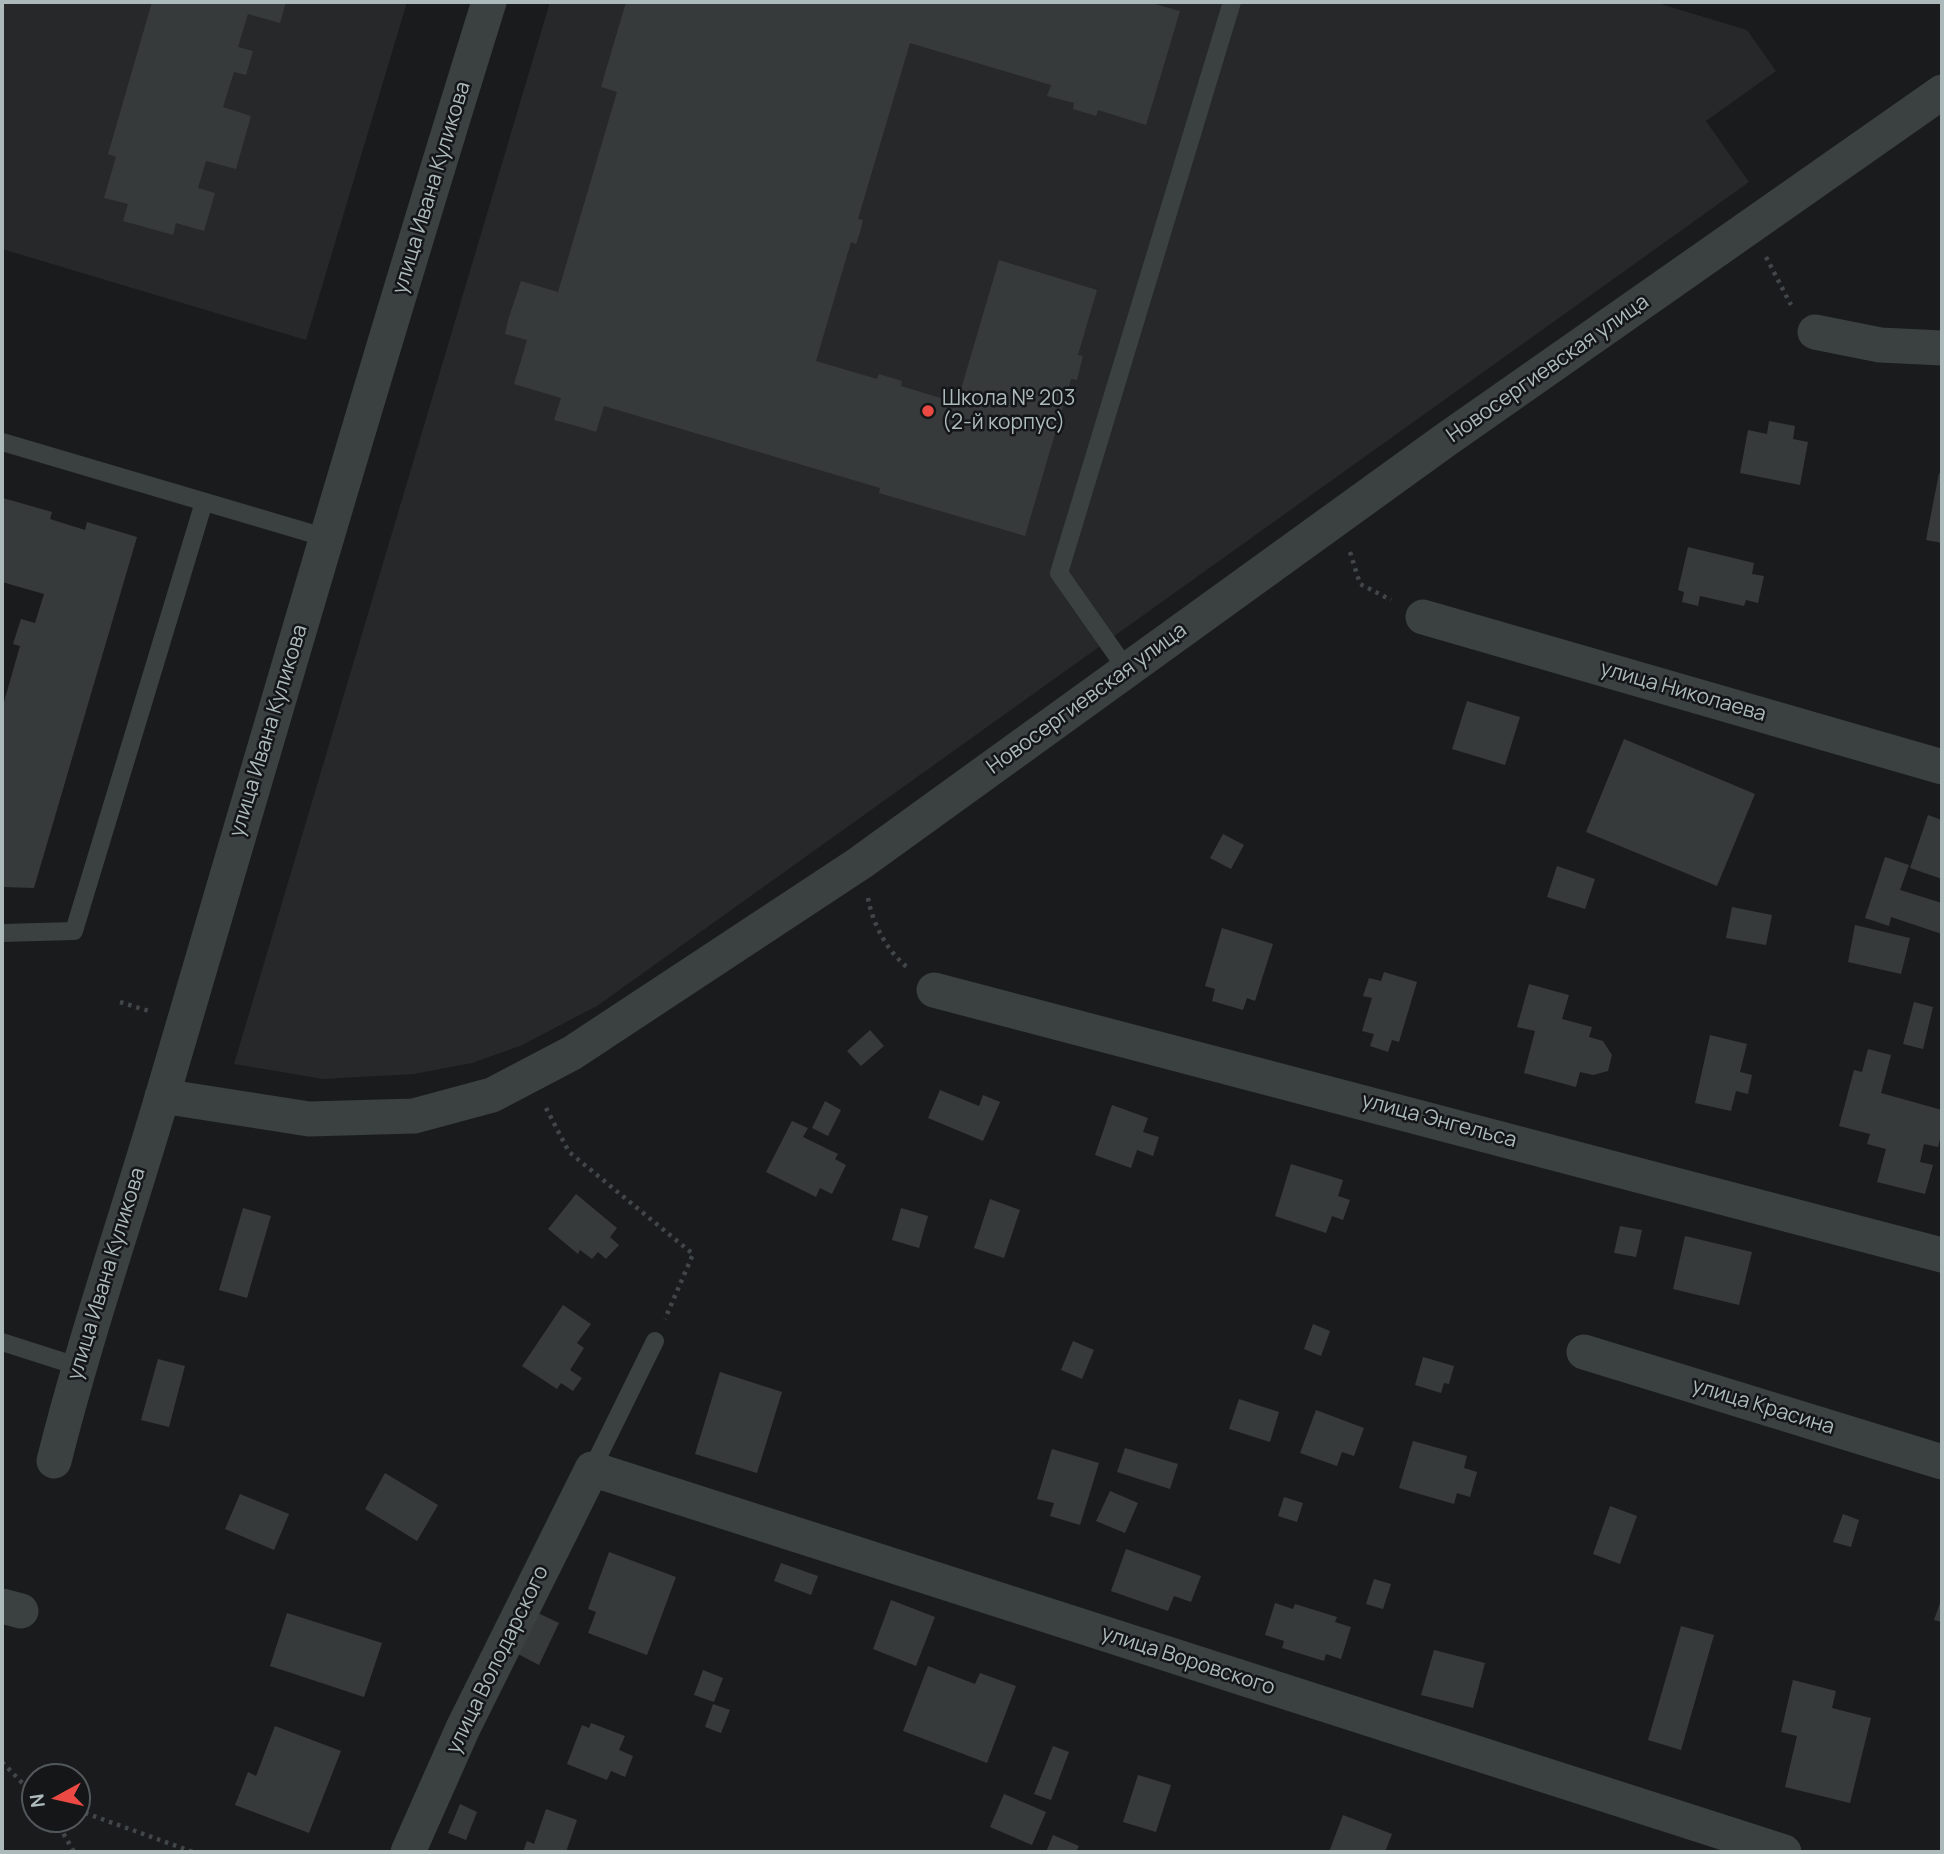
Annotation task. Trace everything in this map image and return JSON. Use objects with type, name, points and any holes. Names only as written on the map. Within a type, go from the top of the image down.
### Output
[{"type":"street","name":"улица Ивана Куликова","points":[[54,1461],[78,1366],[162,1096],[489,2]]},
{"type":"street","name":"Новосергиевская улица","points":[[162,1096],[309,1119],[414,1116],[492,1095],[533,1074],[595,1038],[860,863],[1339,518],[1942,92]]},
{"type":"street","points":[[1815,332],[1880,345],[1942,348]]},
{"type":"street","name":"улица Николаева","points":[[1423,617],[1942,767]]},
{"type":"street","name":"улица Энгельса","points":[[934,990],[1942,1255]]},
{"type":"street","name":"улица Красина","points":[[1584,1352],[1942,1462]]},
{"type":"street","name":"улица Володарского","points":[[408,1852],[463,1728],[592,1469]]},
{"type":"street","name":"улица Воровского","points":[[592,1469],[1784,1852]]},
{"type":"lane","points":[[1128,670],[1059,573],[1233,2]]},
{"type":"lane","points":[[2,442],[327,538]]},
{"type":"lane","points":[[2,933],[74,931],[204,502]]},
{"type":"lane","points":[[592,1469],[655,1341]]},
{"type":"lane","points":[[2,1342],[78,1366]]},
{"type":"path","points":[[1754,225],[1787,301],[1815,332]]},
{"type":"path","points":[[1339,518],[1360,584],[1423,617]]},
{"type":"path","points":[[860,863],[872,916],[895,957],[934,990]]},
{"type":"path","points":[[533,1074],[552,1124],[569,1152],[693,1254],[655,1341]]},
{"type":"path","points":[[2,1762],[21,1782]]},
{"type":"path","points":[[91,1815],[193,1852]]},
{"type":"path","points":[[63,1833],[74,1852]]},
{"type":"shaded area","points":[[2,2],[407,2],[306,340],[2,249]]},
{"type":"shaded area","name":"Школа № 203 (2-й корпус)","points":[[550,2],[1654,2],[1747,30],[1776,71],[1706,121],[1749,182],[597,1006],[520,1046],[472,1063],[414,1074],[323,1079],[234,1064]]},
{"type":"building","points":[[152,2],[286,2],[280,23],[248,14],[238,47],[253,51],[246,75],[234,72],[223,107],[251,116],[236,169],[206,161],[198,188],[215,193],[204,231],[176,223],[173,235],[123,221],[128,204],[104,198],[116,157],[108,154]]},
{"type":"building","points":[[626,2],[1148,2],[1180,11],[1146,125],[1098,110],[1096,116],[1073,109],[1074,103],[1047,96],[1051,85],[910,43],[858,219],[863,220],[860,232],[856,244],[851,242],[816,361],[877,379],[879,374],[902,381],[901,386],[957,403],[999,260],[1097,290],[1078,355],[1083,356],[1077,380],[1071,379],[1025,536],[879,493],[880,488],[604,406],[596,432],[554,420],[561,398],[514,384],[527,340],[505,334],[508,320],[521,281],[558,292],[617,92],[601,87]]},
{"type":"building","points":[[1769,421],[1795,426],[1793,439],[1808,442],[1800,485],[1740,473],[1748,430],[1767,434]]},
{"type":"building","points":[[1939,473],[1942,474],[1942,543],[1926,540]]},
{"type":"building","points":[[3,498],[52,512],[50,519],[85,530],[87,522],[137,537],[34,888],[2,887],[2,709],[20,646],[13,644],[21,619],[35,623],[44,594],[2,582]]},
{"type":"building","points":[[1688,547],[1754,563],[1752,574],[1764,576],[1758,603],[1746,600],[1744,606],[1700,596],[1698,606],[1682,602],[1684,592],[1678,590]]},
{"type":"building","points":[[1467,701],[1520,717],[1505,765],[1452,749]]},
{"type":"building","points":[[1624,739],[1755,794],[1717,886],[1586,832]]},
{"type":"building","points":[[1928,815],[1942,820],[1942,879],[1910,868]]},
{"type":"building","points":[[1223,834],[1244,845],[1231,869],[1210,858]]},
{"type":"building","points":[[1885,857],[1909,865],[1900,890],[1942,903],[1942,934],[1891,917],[1889,926],[1865,918]]},
{"type":"building","points":[[1557,866],[1595,879],[1585,909],[1547,897]]},
{"type":"building","points":[[1732,907],[1772,915],[1766,945],[1726,938]]},
{"type":"building","points":[[1855,925],[1910,938],[1901,974],[1848,962]]},
{"type":"building","points":[[1222,928],[1273,944],[1255,1001],[1247,998],[1243,1010],[1212,1001],[1215,989],[1205,986]]},
{"type":"building","points":[[1384,972],[1417,982],[1399,1042],[1392,1040],[1388,1052],[1370,1046],[1374,1034],[1362,1031],[1372,998],[1363,996],[1369,978],[1381,981]]},
{"type":"building","points":[[1529,984],[1569,995],[1562,1019],[1592,1027],[1589,1037],[1603,1041],[1612,1055],[1608,1071],[1593,1075],[1580,1072],[1576,1087],[1524,1073],[1535,1031],[1517,1027]]},
{"type":"building","points":[[1914,1002],[1933,1007],[1923,1049],[1903,1044]]},
{"type":"building","points":[[870,1030],[884,1046],[861,1066],[847,1051]]},
{"type":"building","points":[[1710,1035],[1747,1044],[1740,1072],[1752,1075],[1748,1094],[1736,1091],[1731,1111],[1695,1103]]},
{"type":"building","points":[[1868,1049],[1891,1055],[1881,1093],[1942,1110],[1942,1131],[1938,1147],[1924,1144],[1920,1162],[1933,1165],[1925,1194],[1877,1182],[1886,1149],[1867,1144],[1870,1134],[1839,1126],[1854,1070],[1862,1072]]},
{"type":"building","points":[[940,1090],[979,1106],[983,1095],[1000,1102],[983,1141],[928,1118]]},
{"type":"building","points":[[825,1101],[841,1110],[828,1136],[812,1128]]},
{"type":"building","points":[[1112,1105],[1148,1118],[1143,1132],[1159,1137],[1153,1156],[1137,1150],[1131,1168],[1095,1155]]},
{"type":"building","points":[[792,1121],[808,1128],[803,1137],[838,1154],[835,1159],[846,1165],[832,1194],[820,1188],[816,1197],[766,1172]]},
{"type":"building","points":[[1291,1164],[1343,1180],[1338,1196],[1350,1200],[1343,1220],[1332,1216],[1326,1233],[1275,1216]]},
{"type":"building","points":[[576,1194],[617,1228],[610,1237],[619,1245],[606,1259],[598,1252],[592,1259],[580,1250],[578,1254],[548,1229]]},
{"type":"building","points":[[990,1199],[1020,1210],[1004,1258],[974,1248]]},
{"type":"building","points":[[243,1208],[271,1216],[247,1298],[219,1290]]},
{"type":"building","points":[[901,1208],[928,1216],[919,1248],[892,1240]]},
{"type":"building","points":[[1620,1226],[1642,1230],[1636,1257],[1614,1253]]},
{"type":"building","points":[[1685,1236],[1752,1252],[1739,1305],[1673,1289]]},
{"type":"building","points":[[563,1305],[591,1324],[577,1343],[584,1348],[570,1370],[582,1378],[573,1391],[561,1383],[557,1389],[522,1366]]},
{"type":"building","points":[[1313,1324],[1330,1331],[1321,1356],[1304,1349]]},
{"type":"building","points":[[1073,1341],[1094,1350],[1082,1379],[1061,1370]]},
{"type":"building","points":[[1423,1357],[1454,1366],[1449,1384],[1444,1383],[1441,1393],[1415,1385]]},
{"type":"building","points":[[158,1359],[185,1366],[169,1427],[141,1420]]},
{"type":"building","points":[[720,1372],[782,1392],[757,1473],[695,1454]]},
{"type":"building","points":[[1239,1399],[1279,1412],[1270,1442],[1229,1429]]},
{"type":"building","points":[[1316,1410],[1364,1428],[1354,1456],[1342,1452],[1337,1466],[1300,1453]]},
{"type":"building","points":[[1413,1441],[1467,1456],[1464,1468],[1477,1472],[1470,1497],[1457,1493],[1454,1504],[1399,1488]]},
{"type":"building","points":[[1125,1448],[1178,1464],[1170,1489],[1117,1472]]},
{"type":"building","points":[[1052,1449],[1099,1463],[1080,1525],[1050,1516],[1054,1503],[1037,1499]]},
{"type":"building","points":[[385,1473],[438,1505],[417,1541],[365,1509]]},
{"type":"building","points":[[1110,1491],[1138,1503],[1125,1533],[1096,1521]]},
{"type":"building","points":[[240,1494],[289,1514],[274,1550],[225,1529]]},
{"type":"building","points":[[1284,1497],[1303,1503],[1297,1522],[1278,1516]]},
{"type":"building","points":[[1610,1506],[1637,1516],[1620,1564],[1593,1554]]},
{"type":"building","points":[[1843,1514],[1859,1520],[1851,1547],[1833,1542]]},
{"type":"building","points":[[1126,1549],[1201,1576],[1191,1602],[1174,1596],[1168,1611],[1111,1591]]},
{"type":"building","points":[[609,1552],[676,1577],[647,1655],[588,1633],[596,1612],[588,1609]]},
{"type":"building","points":[[781,1563],[818,1576],[811,1595],[774,1581]]},
{"type":"building","points":[[1374,1579],[1391,1584],[1383,1609],[1366,1604]]},
{"type":"building","points":[[1942,1597],[1942,1622],[1934,1620]]},
{"type":"building","points":[[891,1600],[935,1617],[916,1666],[873,1649]]},
{"type":"building","points":[[1275,1603],[1293,1609],[1295,1604],[1337,1617],[1335,1622],[1351,1627],[1341,1659],[1326,1654],[1324,1661],[1282,1648],[1284,1641],[1265,1635]]},
{"type":"building","points":[[287,1613],[382,1643],[364,1697],[270,1666]]},
{"type":"building","points":[[538,1613],[559,1623],[539,1665],[518,1654]]},
{"type":"building","points":[[1681,1626],[1714,1635],[1681,1750],[1648,1740]]},
{"type":"building","points":[[1434,1650],[1485,1663],[1473,1708],[1421,1695]]},
{"type":"building","points":[[928,1666],[975,1684],[980,1673],[1016,1686],[987,1763],[903,1731]]},
{"type":"building","points":[[703,1670],[723,1678],[714,1702],[694,1695]]},
{"type":"building","points":[[1793,1680],[1836,1691],[1832,1708],[1871,1718],[1850,1803],[1785,1787],[1797,1736],[1781,1732]]},
{"type":"building","points":[[713,1704],[730,1710],[721,1733],[705,1727]]},
{"type":"building","points":[[591,1723],[625,1736],[619,1750],[633,1756],[625,1777],[611,1771],[607,1780],[567,1764],[582,1725],[589,1728]]},
{"type":"building","points":[[275,1726],[341,1751],[309,1833],[235,1805],[248,1772],[256,1776]]},
{"type":"building","points":[[1053,1746],[1069,1752],[1051,1800],[1034,1794]]},
{"type":"building","points":[[1138,1775],[1171,1785],[1156,1832],[1123,1822]]},
{"type":"building","points":[[1004,1794],[1046,1812],[1032,1845],[990,1827]]},
{"type":"building","points":[[460,1804],[477,1812],[466,1840],[448,1833]]},
{"type":"building","points":[[546,1809],[577,1820],[566,1852],[523,1852],[527,1841],[534,1844]]},
{"type":"building","points":[[1343,1815],[1392,1834],[1385,1852],[1329,1852]]},
{"type":"building","points":[[1053,1835],[1079,1846],[1076,1852],[1046,1852]]},
{"type":"place","name":"Школа № 203 (2-й корпус)","points":[[928,411]]}]
